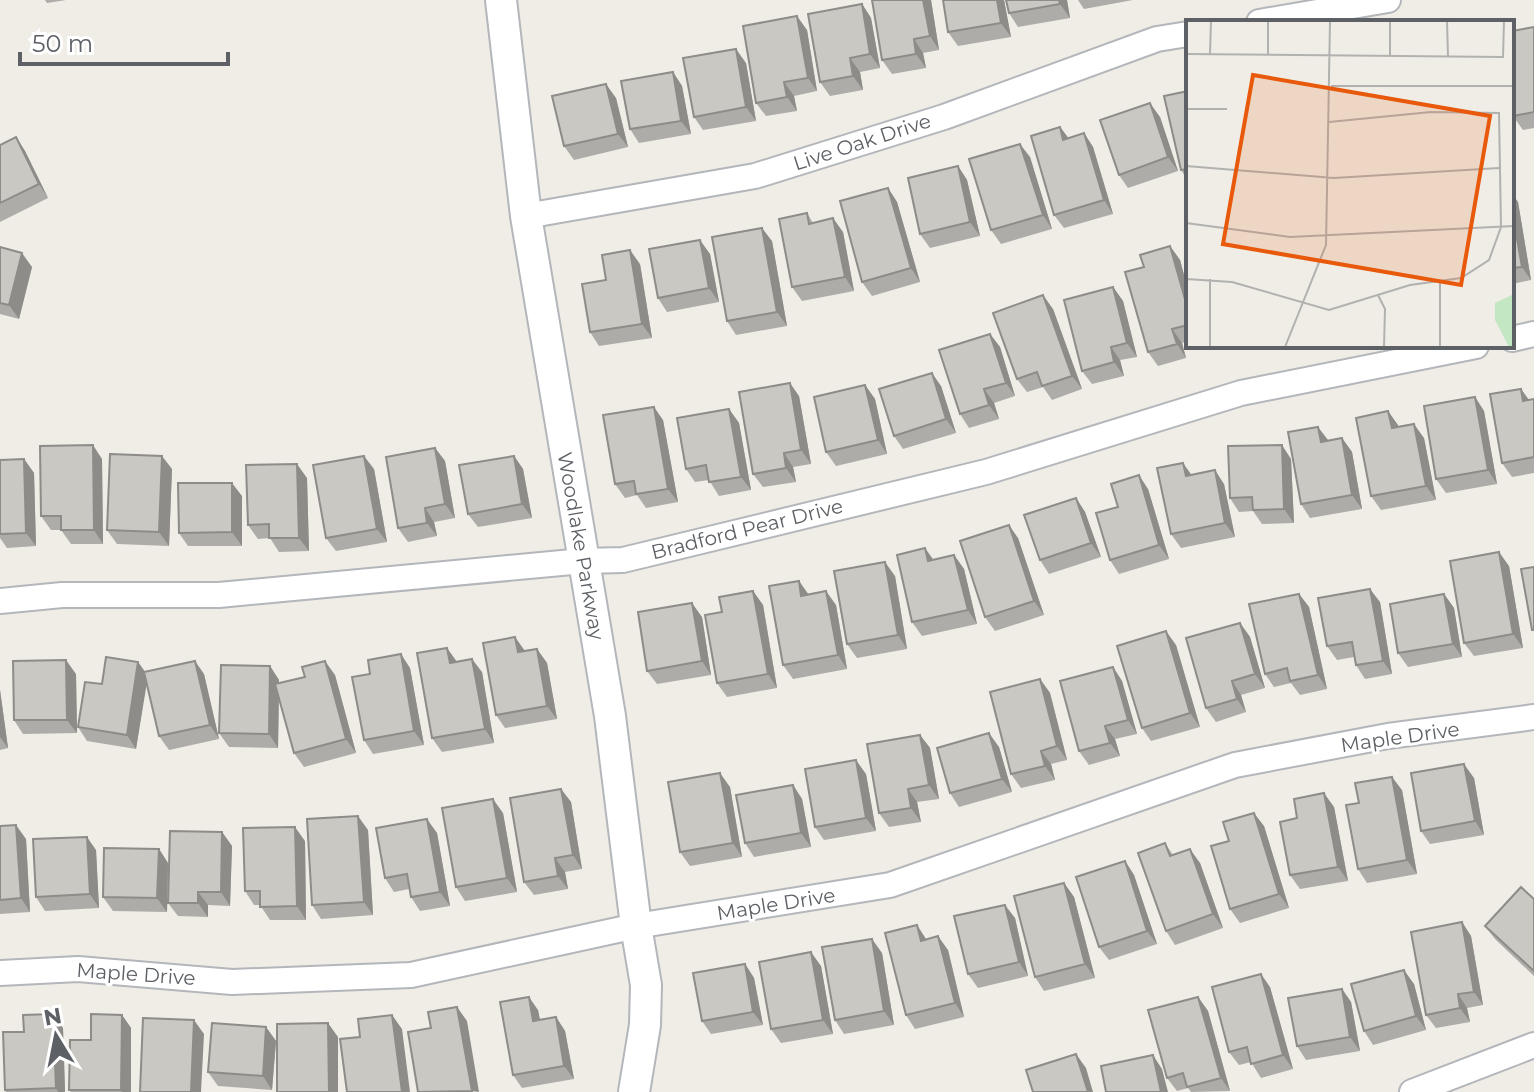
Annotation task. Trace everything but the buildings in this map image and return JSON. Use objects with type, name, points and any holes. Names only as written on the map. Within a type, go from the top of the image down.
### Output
[{"type":"street","name":"Woodlake Parkway","points":[[501,0],[526,216],[610,716],[646,985],[645,1025],[634,1092]]},
{"type":"street","points":[[1271,20],[1388,0]]},
{"type":"street","name":"Live Oak Drive","points":[[526,216],[755,176],[944,117],[1157,39],[1186,34]]},
{"type":"street","points":[[1514,339],[1534,334]]},
{"type":"street","name":"Bradford Pear Drive","points":[[0,601],[62,595],[219,595],[583,561],[623,560],[986,472],[1241,393],[1466,348]]},
{"type":"street","name":"Maple Drive","points":[[0,973],[78,969],[232,982],[411,975],[636,926],[890,885],[1235,765],[1388,736],[1534,717]]},
{"type":"street","points":[[1412,1092],[1534,1045]]}]
